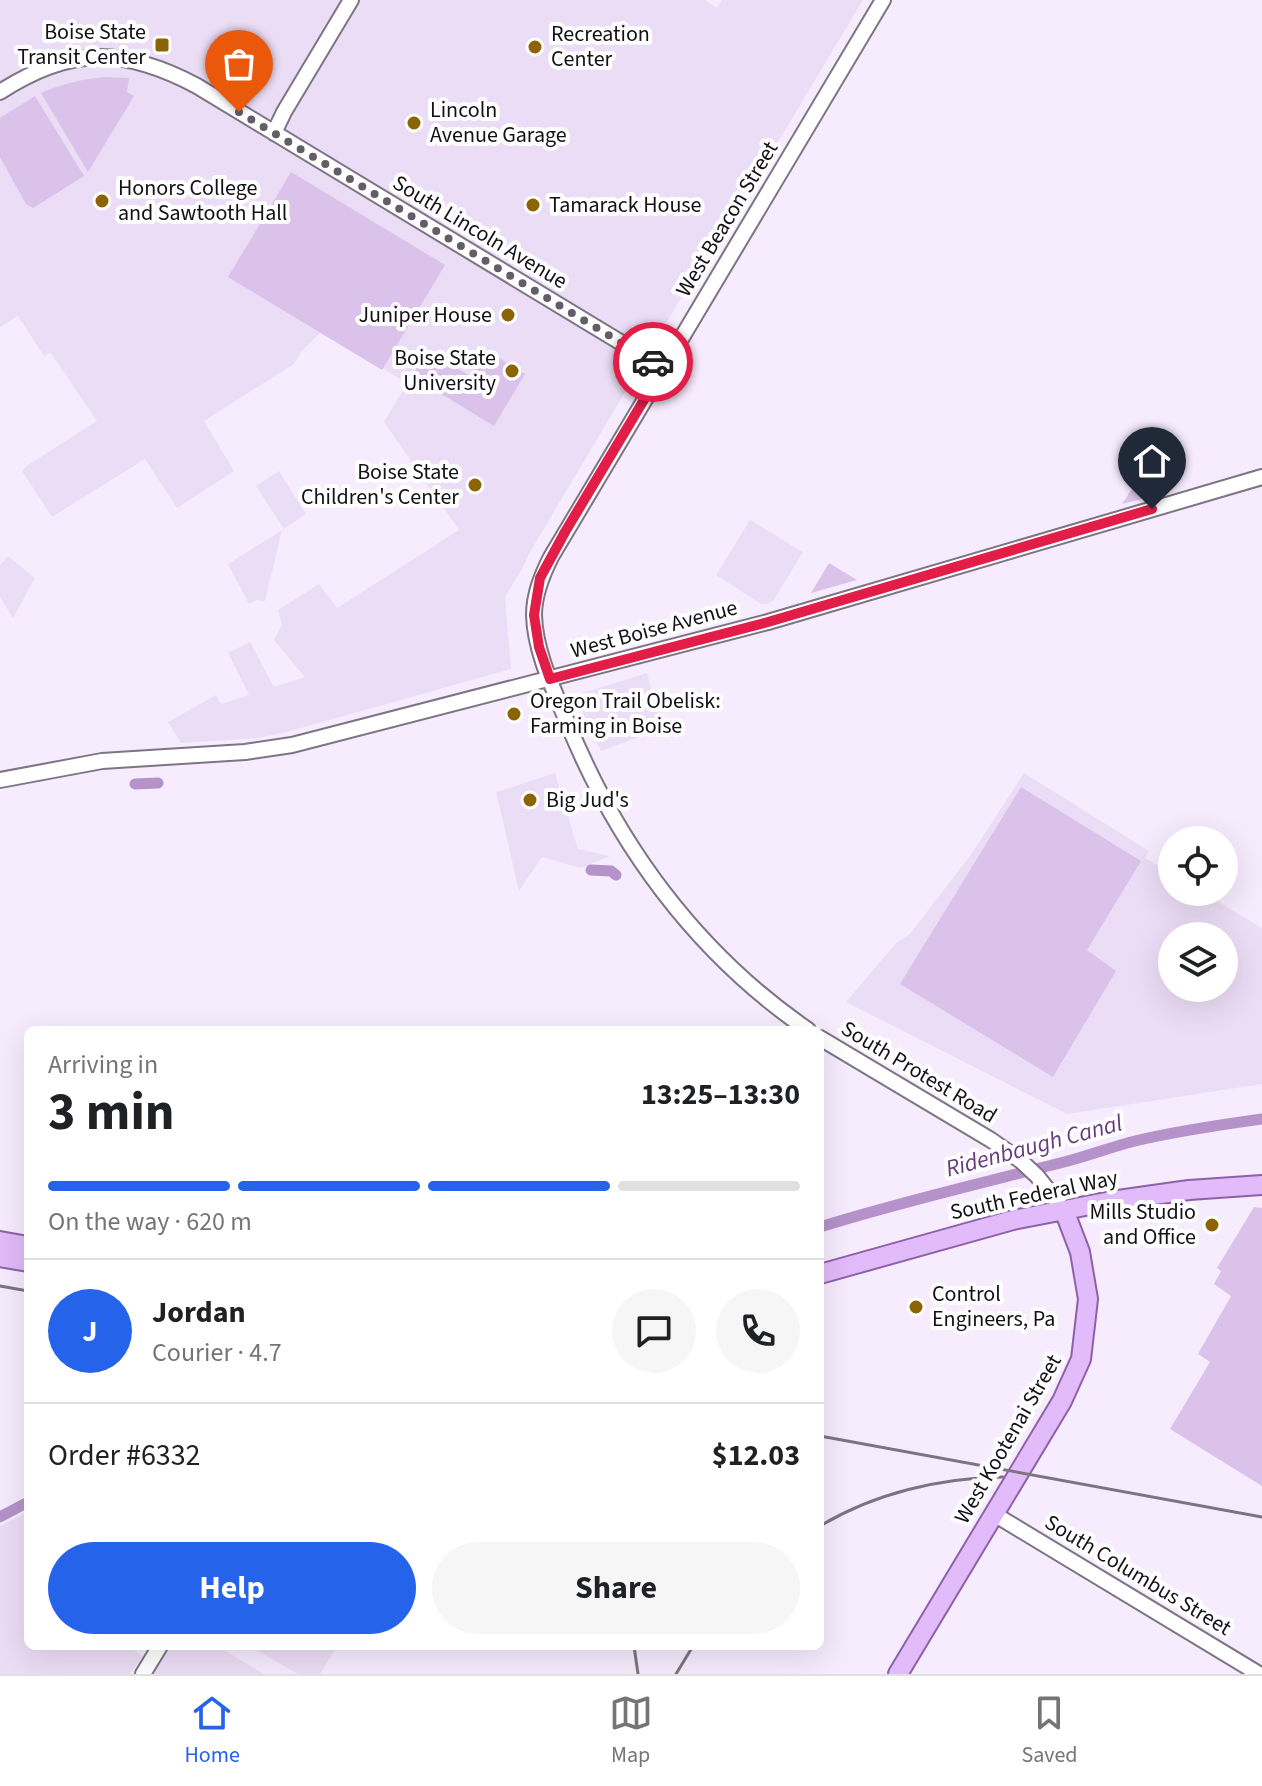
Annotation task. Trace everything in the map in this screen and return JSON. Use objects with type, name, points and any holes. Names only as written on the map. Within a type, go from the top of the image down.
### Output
[{"type":"main road","name":"South Federal Way","points":[[824,1273],[1013,1220],[1189,1190],[1262,1185]]},
{"type":"main road","name":"West Kootenai Street","points":[[898,1674],[1062,1401],[1081,1359],[1088,1299],[1080,1252],[1064,1210]]},
{"type":"main road","points":[[0,1241],[24,1245]]},
{"type":"main road","points":[[0,1257],[24,1261]]},
{"type":"street","points":[[274,133],[351,0]]},
{"type":"street","name":"West Beacon Street","points":[[550,679],[539,647],[534,615],[540,578],[883,0]]},
{"type":"street","name":"South Lincoln Avenue","points":[[0,92],[30,74],[66,61],[123,58],[157,66],[182,78],[663,368]]},
{"type":"street","name":"West Boise Avenue","points":[[0,780],[102,761],[245,752],[292,745],[768,622],[1262,477]]},
{"type":"street","name":"South Protest Road","points":[[550,679],[600,794],[657,886],[706,942],[760,993],[803,1026]]},
{"type":"street","name":"South Protest Road","points":[[824,1040],[1021,1161],[1064,1210]]},
{"type":"street","name":"South Columbus Street","points":[[994,1514],[1259,1674]]},
{"type":"street","points":[[143,1674],[158,1650]]},
{"type":"shaded area","name":"Boise State University","points":[[0,0],[705,0],[717,8],[722,0],[863,0],[687,288],[505,597],[511,669],[287,732],[258,738],[181,743],[168,722],[216,695],[221,704],[249,695],[228,653],[250,642],[274,687],[305,677],[274,640],[282,625],[278,610],[319,584],[337,608],[459,530],[384,422],[407,383],[321,332],[294,364],[204,421],[234,471],[177,508],[145,459],[52,517],[22,471],[97,421],[51,353],[44,356],[18,316],[0,327]]},
{"type":"shaded area","points":[[105,77],[129,78],[127,92],[134,96],[88,172],[41,93],[72,82]]},
{"type":"shaded area","points":[[35,96],[84,176],[33,208],[26,204],[0,157],[0,118]]},
{"type":"shaded area","points":[[291,172],[445,265],[382,370],[228,277]]},
{"type":"shaded area","points":[[428,350],[470,376],[486,350],[525,374],[494,426],[412,376]]},
{"type":"shaded area","points":[[279,471],[306,514],[284,529],[256,486]]},
{"type":"shaded area","points":[[1137,481],[1161,494],[1122,504]]},
{"type":"shaded area","points":[[750,520],[803,552],[773,601],[767,604],[761,604],[716,575]]},
{"type":"shaded area","points":[[282,530],[265,601],[257,600],[249,604],[228,564]]},
{"type":"shaded area","points":[[8,556],[35,578],[13,618],[0,597],[0,565]]},
{"type":"shaded area","points":[[829,563],[857,580],[811,593]]},
{"type":"shaded area","points":[[647,673],[661,729],[601,751],[579,707],[583,693]]},
{"type":"shaded area","points":[[555,773],[578,849],[610,856],[581,868],[542,857],[519,891],[496,792]]},
{"type":"shaded area","points":[[1024,773],[1149,851],[1145,858],[1158,866],[1158,906],[1225,906],[1262,928],[1262,1084],[1067,1114],[846,1002],[896,943],[910,934],[972,853]]},
{"type":"shaded area","points":[[1021,787],[1141,861],[1087,950],[1116,971],[1053,1077],[900,984]]},
{"type":"shaded area","points":[[1254,1207],[1262,1208],[1262,1486],[1170,1429],[1210,1362],[1198,1354],[1231,1296],[1214,1284],[1221,1271],[1217,1268]]},
{"type":"shaded area","points":[[24,1514],[24,1650],[133,1650],[143,1656],[130,1674],[0,1674],[0,1526]]},
{"type":"shaded area","points":[[168,1650],[224,1650],[264,1674],[154,1674]]},
{"type":"shaded area","points":[[256,1650],[335,1650],[320,1674],[298,1674]]},
{"type":"waterway","points":[[135,784],[158,783]]},
{"type":"waterway","points":[[591,870],[611,871],[616,875]]},
{"type":"waterway","name":"Ridenbaugh Canal","points":[[824,1226],[1135,1141],[1262,1119]]},
{"type":"waterway","name":"Ridenbaugh Canal","points":[[0,1517],[24,1504]]},
{"type":"railway","points":[[0,1286],[24,1290]]},
{"type":"railway","points":[[824,1437],[1262,1517]]},
{"type":"railway","points":[[824,1524],[885,1496],[956,1480],[1003,1477]]},
{"type":"railway","points":[[635,1650],[638,1674]]},
{"type":"railway","points":[[676,1674],[691,1650]]},
{"type":"way so far","points":[[239,112],[653,362]]},
{"type":"place","name":"Boise State Transit Center","points":[[162,45]]},
{"type":"place","name":"Recreation Center","points":[[535,47]]},
{"type":"place","name":"Lincoln Avenue Garage","points":[[414,123]]},
{"type":"place","name":"Honors College and Sawtooth Hall","points":[[102,201]]},
{"type":"place","name":"Tamarack House","points":[[533,205]]},
{"type":"place","name":"Juniper House","points":[[508,315]]},
{"type":"place","name":"Boise State University","points":[[512,371]]},
{"type":"place","name":"Boise State Children's Center","points":[[475,485]]},
{"type":"place","name":"Oregon Trail Obelisk: Farming in Boise","points":[[514,714]]},
{"type":"place","name":"Big Jud's","points":[[530,800]]},
{"type":"place","name":"Mills Studio and Office","points":[[1212,1225]]},
{"type":"place","name":"Control Engineers, Pa","points":[[916,1307]]},
{"type":"route","points":[[653,362],[663,368],[540,578],[534,615],[539,647],[550,679],[768,622],[1152,509]]}]
